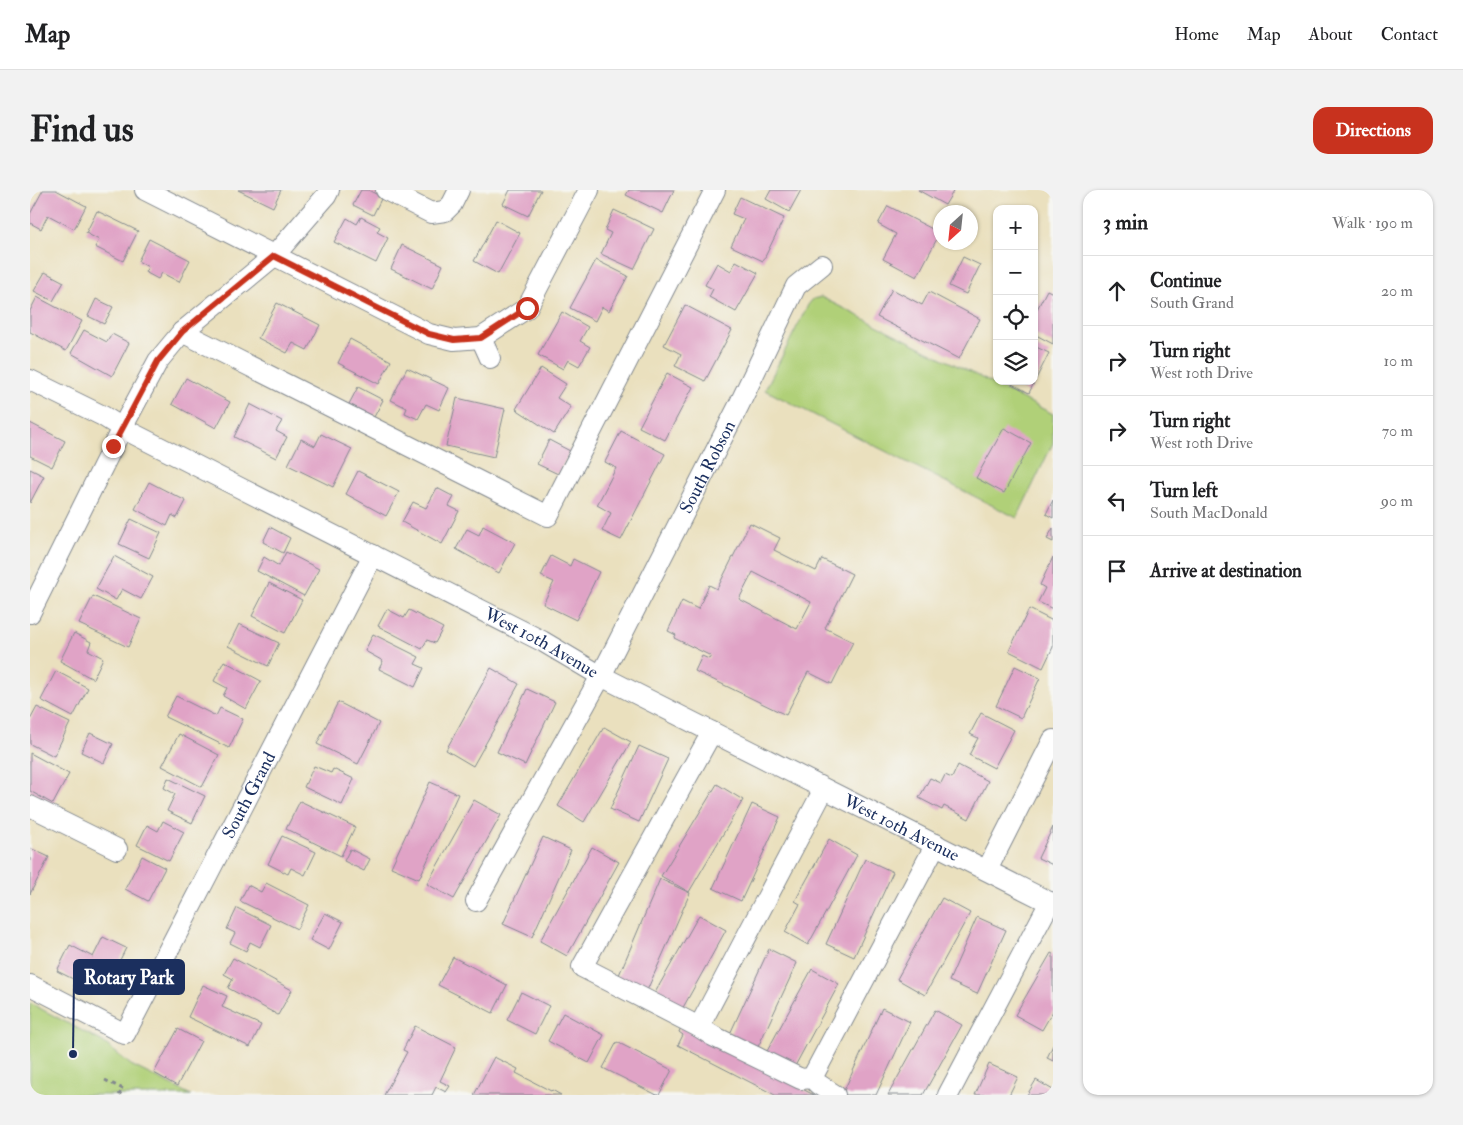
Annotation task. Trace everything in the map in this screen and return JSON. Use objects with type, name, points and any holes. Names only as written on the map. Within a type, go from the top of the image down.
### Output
[{"type":"street","points":[[145,190],[429,334],[454,340],[481,338],[527,308],[588,190]]},
{"type":"street","points":[[30,613],[122,428],[158,361],[182,332],[274,256],[326,196],[328,190]]},
{"type":"street","points":[[386,190],[431,213],[445,211],[452,204],[459,190]]},
{"type":"street","points":[[182,332],[548,516],[715,190]]},
{"type":"street","name":"South Robson","points":[[476,901],[601,676],[739,405],[796,286],[822,265]]},
{"type":"street","points":[[481,338],[490,358]]},
{"type":"street","name":"West 10th Avenue","points":[[30,380],[542,641],[601,676],[1051,903]]},
{"type":"street","name":"South Grand","points":[[30,985],[124,1034],[373,555]]},
{"type":"street","points":[[712,732],[582,967],[699,1026],[713,1036],[801,1079],[812,1078]]},
{"type":"street","points":[[987,870],[1053,740]]},
{"type":"street","points":[[699,1026],[824,789]]},
{"type":"street","points":[[30,806],[117,849]]},
{"type":"street","points":[[812,1078],[936,844]]},
{"type":"street","points":[[948,1095],[1051,903]]},
{"type":"street","points":[[812,1078],[835,1095]]},
{"type":"path","points":[[105,1080],[123,1089],[119,1095]]},
{"type":"green space","points":[[821,297],[1053,414],[1053,443],[1017,518],[765,390],[808,305],[813,299]]},
{"type":"green space","points":[[30,1003],[103,1042],[131,1065],[191,1095],[30,1095]]},
{"type":"building","points":[[43,190],[56,190],[86,206],[74,229],[48,215],[41,229],[30,223],[30,214]]},
{"type":"building","points":[[238,190],[281,190],[273,207]]},
{"type":"building","points":[[361,190],[368,190],[382,197],[373,215],[353,205]]},
{"type":"building","points":[[510,190],[541,190],[528,216],[503,204]]},
{"type":"building","points":[[629,190],[674,190],[663,213],[626,195]]},
{"type":"building","points":[[771,190],[801,190],[789,212],[766,199]]},
{"type":"building","points":[[918,190],[954,190],[945,205]]},
{"type":"building","points":[[740,197],[784,218],[763,261],[731,246],[744,219],[732,214]]},
{"type":"building","points":[[888,206],[933,229],[933,246],[917,277],[883,259],[896,234],[878,224]]},
{"type":"building","points":[[614,210],[654,229],[634,269],[601,254],[611,233],[605,230]]},
{"type":"building","points":[[97,211],[138,231],[123,261],[95,247],[99,240],[86,233]]},
{"type":"building","points":[[361,217],[380,227],[377,232],[388,238],[376,263],[334,242],[347,218],[357,224]]},
{"type":"building","points":[[496,220],[520,233],[498,274],[474,261]]},
{"type":"building","points":[[149,239],[190,260],[179,282],[162,273],[158,279],[145,272],[148,267],[138,261]]},
{"type":"building","points":[[402,245],[443,265],[432,289],[391,269]]},
{"type":"building","points":[[963,257],[980,265],[966,294],[949,286]]},
{"type":"building","points":[[596,260],[628,276],[609,311],[602,307],[595,321],[570,308]]},
{"type":"building","points":[[736,261],[758,273],[736,312],[709,297],[713,289],[705,285],[717,263],[731,271]]},
{"type":"building","points":[[45,272],[64,282],[53,301],[34,291]]},
{"type":"building","points":[[892,289],[922,305],[929,292],[980,319],[959,359],[877,317]]},
{"type":"building","points":[[1047,290],[1053,293],[1053,344],[1038,336],[1038,307]]},
{"type":"building","points":[[37,297],[82,321],[66,351],[30,332],[30,311]]},
{"type":"building","points":[[96,299],[113,307],[104,324],[88,316]]},
{"type":"building","points":[[277,303],[320,325],[307,350],[293,343],[287,353],[258,338]]},
{"type":"building","points":[[685,305],[732,330],[705,381],[675,366],[681,354],[664,345]]},
{"type":"building","points":[[562,312],[588,327],[580,341],[590,347],[579,366],[568,360],[563,369],[538,355]]},
{"type":"building","points":[[84,330],[107,342],[112,334],[129,343],[112,376],[71,353]]},
{"type":"building","points":[[350,339],[391,361],[379,384],[338,363]]},
{"type":"building","points":[[1038,348],[1049,353],[1038,375]]},
{"type":"building","points":[[407,368],[449,388],[439,410],[426,404],[418,419],[405,413],[407,408],[391,400]]},
{"type":"building","points":[[541,368],[566,384],[557,398],[571,407],[554,434],[516,409]]},
{"type":"building","points":[[667,373],[693,387],[665,440],[639,427]]},
{"type":"building","points":[[186,378],[230,402],[216,428],[172,404]]},
{"type":"building","points":[[1014,385],[1033,385],[1029,393]]},
{"type":"building","points":[[358,387],[383,400],[374,417],[349,404]]},
{"type":"building","points":[[457,398],[505,409],[494,457],[446,446]]},
{"type":"building","points":[[250,404],[282,421],[276,431],[287,437],[276,458],[234,437]]},
{"type":"building","points":[[30,423],[65,441],[52,467],[30,456]]},
{"type":"building","points":[[1004,428],[1031,443],[1004,493],[976,478]]},
{"type":"building","points":[[621,431],[665,454],[621,540],[602,531],[611,513],[597,505],[616,468],[605,462]]},
{"type":"building","points":[[321,434],[352,449],[333,487],[288,465],[301,439],[315,446]]},
{"type":"building","points":[[549,440],[570,451],[558,474],[537,464]]},
{"type":"building","points":[[30,469],[44,476],[30,503]]},
{"type":"building","points":[[358,471],[399,492],[386,516],[346,494]]},
{"type":"building","points":[[149,482],[186,501],[177,518],[172,515],[167,526],[135,509]]},
{"type":"building","points":[[437,488],[454,497],[449,506],[459,511],[442,544],[402,522],[413,502],[426,508]]},
{"type":"building","points":[[1053,500],[1053,518],[1046,514]]},
{"type":"building","points":[[131,519],[161,533],[149,558],[119,544]]},
{"type":"building","points":[[750,523],[780,538],[774,550],[816,571],[822,559],[852,574],[825,628],[853,642],[832,684],[808,672],[786,715],[695,671],[702,656],[709,659],[711,656],[674,638],[676,635],[668,631],[682,601],[698,609],[709,585],[717,589]],"holes":[[[753,572],[811,602],[797,629],[739,599]]]},
{"type":"building","points":[[483,526],[515,543],[499,573],[456,549],[467,529],[479,535]]},
{"type":"building","points":[[270,527],[290,538],[283,553],[263,542]]},
{"type":"building","points":[[1053,528],[1053,542],[1047,539]]},
{"type":"building","points":[[286,552],[319,569],[304,596],[257,571],[264,557],[279,566]]},
{"type":"building","points":[[114,556],[153,577],[141,599],[122,589],[116,600],[96,589]]},
{"type":"building","points":[[551,556],[570,566],[573,559],[599,572],[576,620],[543,604],[554,582],[541,576]]},
{"type":"building","points":[[1053,557],[1053,609],[1038,602],[1045,588],[1040,585]]},
{"type":"building","points":[[269,583],[302,600],[285,633],[252,616]]},
{"type":"building","points":[[93,596],[141,619],[128,647],[79,624]]},
{"type":"building","points":[[387,609],[404,618],[409,610],[443,628],[435,643],[427,640],[422,649],[378,626]]},
{"type":"building","points":[[1029,609],[1053,621],[1053,647],[1043,668],[1009,651]]},
{"type":"building","points":[[239,624],[279,643],[268,666],[228,646]]},
{"type":"building","points":[[74,633],[91,642],[88,650],[103,658],[93,679],[60,661]]},
{"type":"building","points":[[373,634],[419,657],[415,664],[424,668],[415,687],[379,669],[383,661],[365,651]]},
{"type":"building","points":[[224,661],[261,681],[246,709],[223,696],[227,688],[214,681]]},
{"type":"building","points":[[1015,666],[1040,678],[1021,718],[996,706]]},
{"type":"building","points":[[491,668],[519,684],[473,766],[446,750]]},
{"type":"building","points":[[56,671],[88,688],[73,717],[41,700]]},
{"type":"building","points":[[527,689],[555,702],[525,765],[497,752]]},
{"type":"building","points":[[176,696],[216,716],[220,708],[243,719],[229,748],[165,717]]},
{"type":"building","points":[[338,702],[379,723],[358,764],[317,744]]},
{"type":"building","points":[[37,707],[70,723],[54,756],[30,744],[30,720]]},
{"type":"building","points":[[981,713],[1014,730],[994,768],[969,755],[978,738],[970,734]]},
{"type":"building","points":[[604,727],[631,742],[584,822],[558,806]]},
{"type":"building","points":[[90,733],[113,744],[104,763],[81,752]]},
{"type":"building","points":[[179,734],[219,755],[202,787],[162,766]]},
{"type":"building","points":[[639,746],[668,759],[639,822],[610,809]]},
{"type":"building","points":[[30,753],[69,774],[53,804],[30,791]]},
{"type":"building","points":[[958,765],[988,781],[969,819],[944,806],[942,810],[919,798],[930,778],[941,783],[945,775],[952,778]]},
{"type":"building","points":[[314,766],[331,773],[333,769],[354,779],[342,805],[304,787]]},
{"type":"building","points":[[168,778],[205,796],[192,823],[167,811],[175,794],[164,788]]},
{"type":"building","points":[[430,782],[458,794],[419,879],[391,867]]},
{"type":"building","points":[[717,784],[743,800],[689,892],[661,876]]},
{"type":"building","points":[[474,800],[501,815],[454,899],[427,884]]},
{"type":"building","points":[[300,801],[355,827],[341,856],[286,829]]},
{"type":"building","points":[[752,804],[780,817],[741,901],[713,888]]},
{"type":"building","points":[[163,821],[184,832],[169,861],[137,845],[147,825],[158,831]]},
{"type":"building","points":[[1053,827],[1053,865],[1038,858]]},
{"type":"building","points":[[282,836],[316,852],[305,875],[291,868],[288,874],[268,864]]},
{"type":"building","points":[[543,837],[571,850],[532,937],[503,924]]},
{"type":"building","points":[[829,839],[857,855],[808,945],[785,932],[800,904],[795,901]]},
{"type":"building","points":[[592,847],[619,862],[567,956],[540,941]]},
{"type":"building","points":[[30,848],[49,857],[30,894]]},
{"type":"building","points":[[350,849],[370,859],[364,871],[344,861]]},
{"type":"building","points":[[142,856],[165,868],[148,901],[125,889]]},
{"type":"building","points":[[865,859],[893,872],[854,957],[826,944]]},
{"type":"building","points":[[660,879],[690,893],[645,995],[616,982]]},
{"type":"building","points":[[266,883],[309,905],[297,929],[240,901],[248,885],[261,892]]},
{"type":"building","points":[[942,898],[970,913],[925,995],[897,979]]},
{"type":"building","points":[[237,908],[271,925],[260,947],[250,942],[246,951],[230,943],[235,933],[227,929]]},
{"type":"building","points":[[325,913],[343,922],[329,950],[310,940]]},
{"type":"building","points":[[699,915],[726,930],[680,1013],[652,998]]},
{"type":"building","points":[[977,917],[1006,930],[977,994],[949,981]]},
{"type":"building","points":[[103,937],[126,948],[103,994],[57,971],[70,945],[93,957]]},
{"type":"building","points":[[769,949],[797,963],[757,1049],[729,1036]]},
{"type":"building","points":[[1051,953],[1053,954],[1053,1011],[1042,1030],[1015,1015]]},
{"type":"building","points":[[453,957],[507,985],[493,1013],[438,985]]},
{"type":"building","points":[[233,958],[292,990],[278,1015],[228,988],[233,979],[224,974]]},
{"type":"building","points":[[812,969],[839,984],[794,1068],[766,1053]]},
{"type":"building","points":[[203,985],[227,996],[222,1007],[261,1025],[250,1047],[188,1017]]},
{"type":"building","points":[[521,992],[549,1006],[535,1034],[507,1020]]},
{"type":"building","points":[[882,1008],[910,1022],[876,1095],[842,1095]]},
{"type":"building","points":[[935,1010],[962,1025],[923,1095],[888,1095]]},
{"type":"building","points":[[563,1013],[604,1035],[589,1063],[548,1041]]},
{"type":"building","points":[[415,1026],[456,1047],[440,1081],[450,1086],[446,1092],[436,1087],[432,1095],[384,1095],[407,1052],[403,1050]]},
{"type":"building","points":[[681,1027],[814,1095],[775,1095],[678,1045],[683,1035],[679,1032]]},
{"type":"building","points":[[178,1029],[201,1041],[177,1086],[154,1073]]},
{"type":"building","points":[[617,1042],[672,1070],[659,1095],[603,1068]]},
{"type":"building","points":[[1053,1045],[1053,1061],[1047,1058]]},
{"type":"building","points":[[494,1057],[518,1069],[516,1073],[561,1095],[474,1095]]},
{"type":"building","points":[[989,1064],[1018,1077],[1009,1095],[975,1095]]},
{"type":"building","points":[[1036,1080],[1053,1090],[1053,1095],[1027,1095]]},
{"type":"place","name":"Rotary Park","points":[[73,1054]]},
{"type":"route","points":[[113,446],[158,361],[182,332],[274,256],[429,334],[454,340],[481,338],[527,308]]}]
